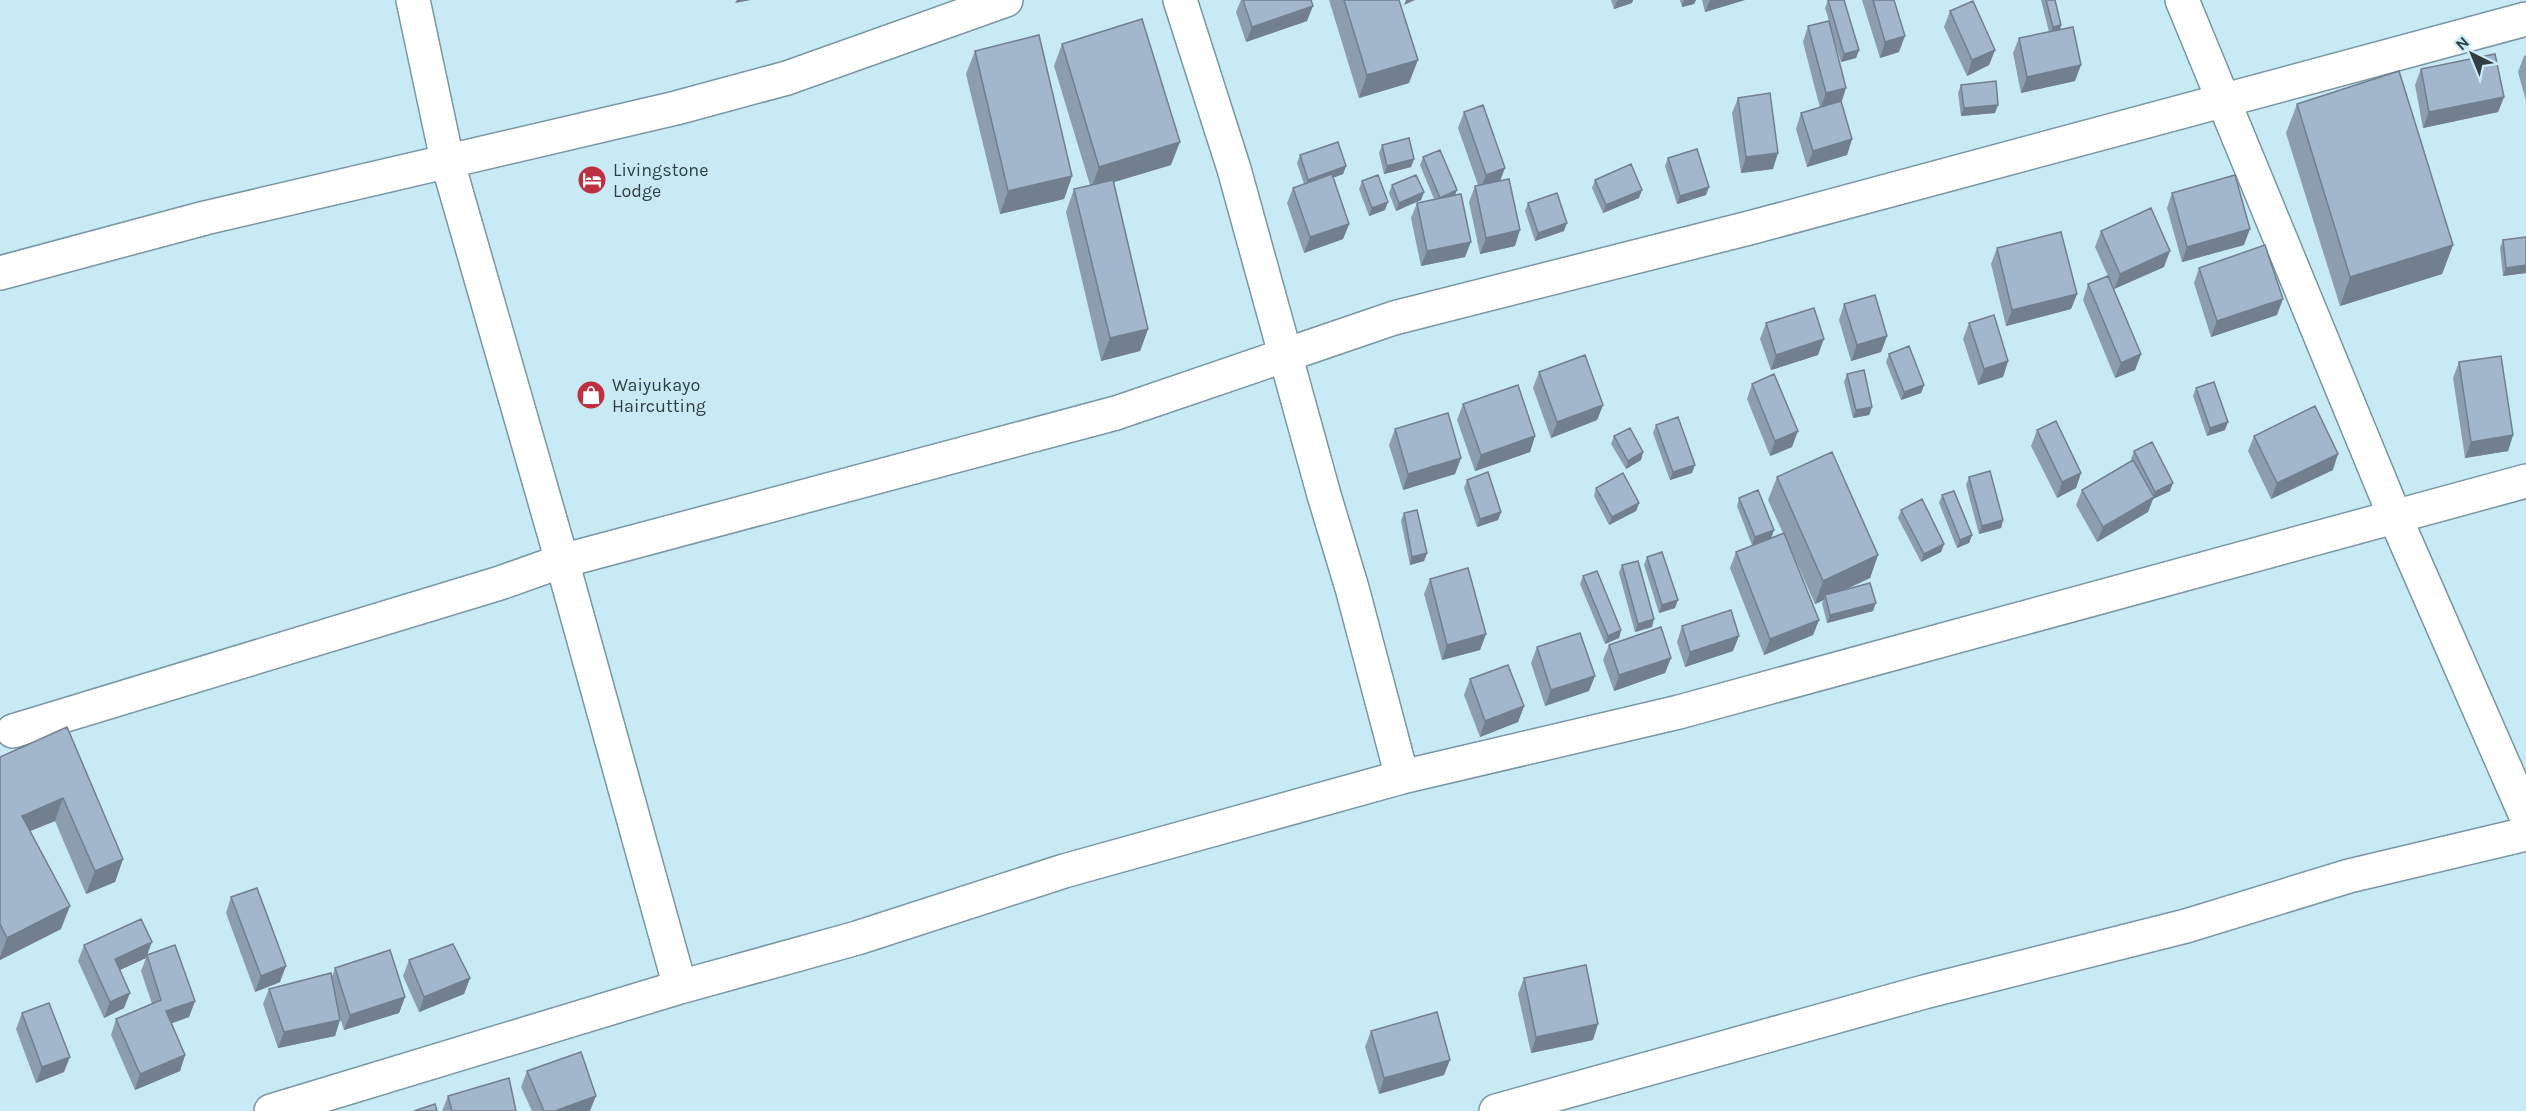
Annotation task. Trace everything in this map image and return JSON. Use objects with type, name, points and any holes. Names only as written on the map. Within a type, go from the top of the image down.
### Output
[{"type":"street","points":[[412,0],[447,160],[562,561],[680,987]]},
{"type":"street","points":[[0,273],[205,218],[676,108],[787,78],[1006,0]]},
{"type":"street","points":[[1180,0],[1234,169],[1352,588],[1402,777]]},
{"type":"street","points":[[2182,0],[2395,517],[2526,816]]},
{"type":"street","points":[[13,730],[489,587],[562,561],[1116,413],[1206,380],[1285,356],[1394,318],[1753,227],[2526,19]]},
{"type":"street","points":[[272,1111],[680,987],[857,938],[1064,871],[1402,777],[1679,712],[2526,481]]},
{"type":"street","points":[[1496,1111],[1924,993],[2186,926],[2349,876],[2526,834]]},
{"type":"building","points":[[1243,0],[1311,0],[1313,6],[1252,27]]},
{"type":"building","points":[[1344,0],[1399,0],[1418,60],[1367,75]]},
{"type":"building","points":[[1828,0],[1844,0],[1859,50],[1844,54]]},
{"type":"building","points":[[1873,0],[1894,0],[1905,36],[1885,42]]},
{"type":"building","points":[[2046,0],[2055,0],[2061,25],[2053,27]]},
{"type":"building","points":[[1973,1],[1995,50],[1972,60],[1950,11]]},
{"type":"building","points":[[1142,19],[1180,142],[1099,167],[1062,44]]},
{"type":"building","points":[[1829,21],[1846,88],[1826,93],[1808,26]]},
{"type":"building","points":[[2073,27],[2081,65],[2027,77],[2019,38]]},
{"type":"building","points":[[1039,35],[1072,176],[1008,191],[975,51]]},
{"type":"building","points":[[2495,54],[2504,97],[2429,112],[2421,69]]},
{"type":"building","points":[[2399,71],[2453,245],[2350,277],[2297,104]]},
{"type":"building","points":[[1996,81],[1998,105],[1964,108],[1961,85]]},
{"type":"building","points":[[1770,93],[1778,153],[1746,157],[1738,98]]},
{"type":"building","points":[[1841,101],[1852,139],[1813,151],[1801,113]]},
{"type":"building","points":[[1483,105],[1505,168],[1486,175],[1464,112]]},
{"type":"building","points":[[1409,138],[1414,159],[1387,166],[1382,145]]},
{"type":"building","points":[[1338,142],[1346,166],[1308,180],[1300,155]]},
{"type":"building","points":[[1697,149],[1709,187],[1680,196],[1668,158]]},
{"type":"building","points":[[1440,150],[1457,190],[1440,198],[1423,157]]},
{"type":"building","points":[[1631,164],[1642,190],[1606,205],[1595,180]]},
{"type":"building","points":[[1332,174],[1349,224],[1310,237],[1293,188]]},
{"type":"building","points":[[1378,175],[1388,202],[1372,208],[1362,181]]},
{"type":"building","points":[[1416,175],[1424,192],[1399,203],[1392,185]]},
{"type":"building","points":[[2235,175],[2250,229],[2187,247],[2172,193]]},
{"type":"building","points":[[1509,179],[1520,230],[1486,238],[1475,186]]},
{"type":"building","points":[[1113,180],[1148,329],[1110,338],[1074,189]]},
{"type":"building","points":[[1557,193],[1567,223],[1538,233],[1528,203]]},
{"type":"building","points":[[1461,194],[1471,242],[1427,251],[1417,203]]},
{"type":"building","points":[[2151,208],[2170,251],[2120,274],[2101,231]]},
{"type":"building","points":[[2061,232],[2077,294],[2012,310],[1997,248]]},
{"type":"building","points":[[2526,237],[2526,265],[2506,268],[2503,240]]},
{"type":"building","points":[[2265,245],[2283,299],[2217,321],[2199,268]]},
{"type":"building","points":[[2108,276],[2141,354],[2121,363],[2088,284]]},
{"type":"building","points":[[1875,295],[1887,336],[1857,345],[1844,304]]},
{"type":"building","points":[[1814,308],[1824,339],[1776,355],[1766,323]]},
{"type":"building","points":[[1994,315],[2008,361],[1984,369],[1969,323]]},
{"type":"building","points":[[1909,346],[1924,385],[1904,392],[1889,354]]},
{"type":"building","points":[[1585,355],[1603,405],[1557,422],[1539,372]]},
{"type":"building","points":[[2501,356],[2513,435],[2471,442],[2459,362]]},
{"type":"building","points":[[1864,370],[1872,407],[1856,410],[1847,374]]},
{"type":"building","points":[[1774,374],[1798,431],[1775,441],[1752,384]]},
{"type":"building","points":[[2214,382],[2228,422],[2210,428],[2196,388]]},
{"type":"building","points":[[1518,385],[1535,436],[1481,455],[1463,404]]},
{"type":"building","points":[[2315,406],[2338,454],[2277,483],[2254,436]]},
{"type":"building","points":[[1448,413],[1461,458],[1408,474],[1395,429]]},
{"type":"building","points":[[1678,417],[1695,465],[1673,472],[1656,425]]},
{"type":"building","points":[[2056,421],[2081,473],[2062,482],[2037,430]]},
{"type":"building","points":[[1630,428],[1643,452],[1628,461],[1614,436]]},
{"type":"building","points":[[2152,442],[2173,483],[2155,492],[2134,451]]},
{"type":"building","points":[[1832,452],[1878,555],[1823,581],[1777,477]]},
{"type":"building","points":[[2133,460],[2154,497],[2103,527],[2082,490]]},
{"type":"building","points":[[1990,471],[2003,520],[1982,526],[1969,477]]},
{"type":"building","points":[[1488,472],[1501,512],[1480,519],[1467,480]]},
{"type":"building","points":[[1623,473],[1639,503],[1612,517],[1596,488]]},
{"type":"building","points":[[1758,490],[1774,530],[1755,537],[1739,498]]},
{"type":"building","points":[[1954,491],[1972,535],[1960,540],[1942,495]]},
{"type":"building","points":[[1922,499],[1944,544],[1924,554],[1901,510]]},
{"type":"building","points":[[1417,510],[1427,553],[1412,557],[1404,513]]},
{"type":"building","points":[[1784,533],[1819,620],[1770,639],[1736,552]]},
{"type":"building","points":[[1662,552],[1678,600],[1662,605],[1647,557]]},
{"type":"building","points":[[1638,561],[1654,619],[1638,624],[1622,565]]},
{"type":"building","points":[[1468,568],[1486,634],[1447,645],[1430,579]]},
{"type":"building","points":[[1597,571],[1621,630],[1608,636],[1583,576]]},
{"type":"building","points":[[1870,583],[1876,603],[1830,615],[1825,595]]},
{"type":"building","points":[[1731,610],[1739,636],[1690,652],[1682,626]]},
{"type":"building","points":[[1661,627],[1671,658],[1619,675],[1609,645]]},
{"type":"building","points":[[1580,633],[1595,676],[1551,690],[1537,647]]},
{"type":"building","points":[[1508,665],[1524,706],[1485,721],[1470,679]]},
{"type":"building","points":[[67,727],[123,859],[95,871],[63,798],[22,816],[70,906],[7,938],[0,924],[0,757]]},
{"type":"building","points":[[257,888],[286,966],[261,976],[231,897]]},
{"type":"building","points":[[141,919],[152,942],[115,959],[130,993],[110,1002],[84,945]]},
{"type":"building","points":[[453,944],[470,978],[424,997],[409,960]]},
{"type":"building","points":[[175,945],[195,1001],[166,1011],[185,1055],[140,1074],[116,1019],[161,1000],[147,955]]},
{"type":"building","points":[[390,950],[405,997],[350,1015],[335,968]]},
{"type":"building","points":[[1586,965],[1598,1024],[1536,1037],[1524,978]]},
{"type":"building","points":[[331,973],[340,1020],[284,1032],[269,989]]},
{"type":"building","points":[[49,1003],[70,1057],[42,1067],[22,1013]]},
{"type":"building","points":[[1437,1012],[1450,1060],[1384,1078],[1371,1031]]},
{"type":"building","points":[[581,1052],[596,1096],[555,1111],[544,1111],[527,1071]]},
{"type":"building","points":[[509,1078],[516,1111],[452,1111],[448,1096]]},
{"type":"building","points":[[435,1104],[437,1111],[414,1111]]},
{"type":"place","name":"Livingstone Lodge","points":[[592,180]]},
{"type":"place","name":"Waiyukayo Haircutting","points":[[591,395]]}]
